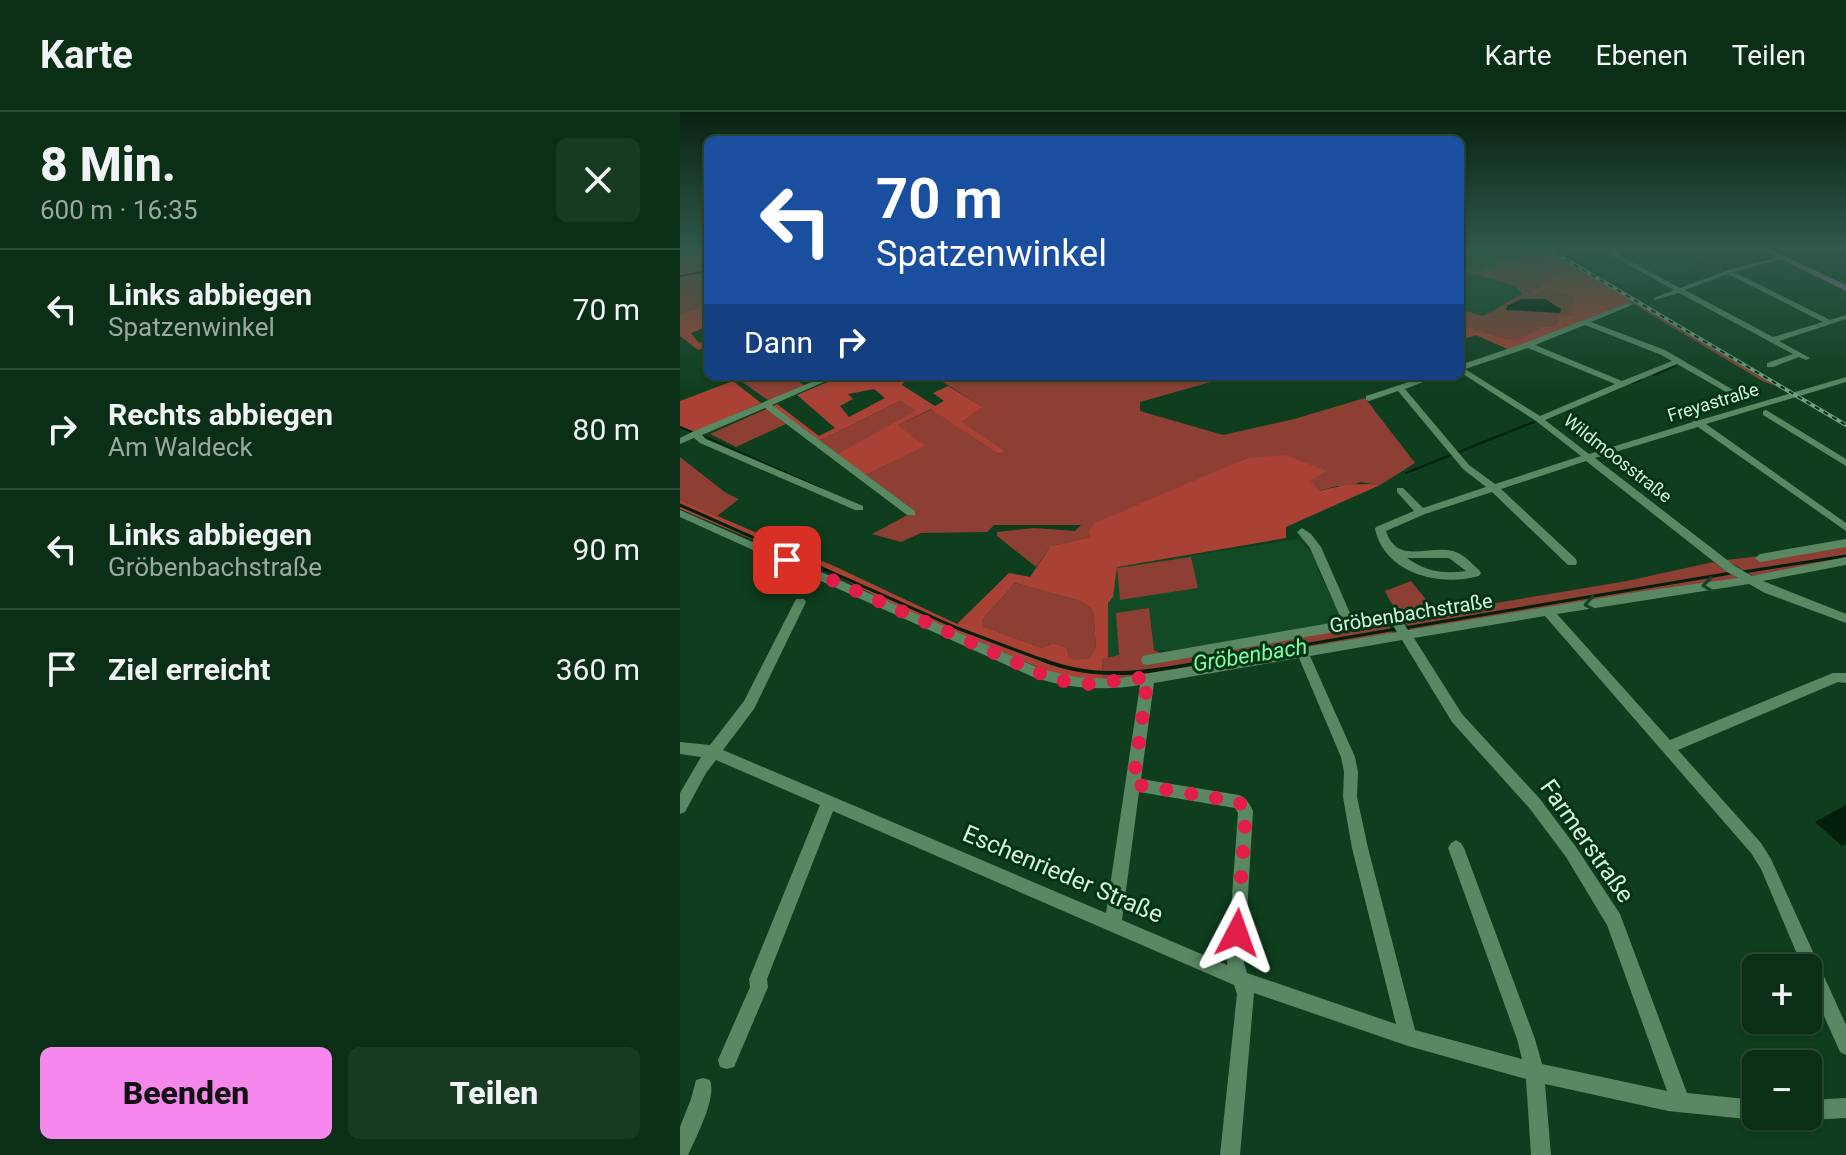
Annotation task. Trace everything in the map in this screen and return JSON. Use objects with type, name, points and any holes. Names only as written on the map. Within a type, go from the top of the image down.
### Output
[{"type":"street","points":[[1656,299],[1660,298]]},
{"type":"street","points":[[1694,298],[1802,357],[1770,365]]},
{"type":"street","points":[[1780,298],[1829,322]]},
{"type":"street","points":[[1464,368],[1630,304]]},
{"type":"street","points":[[1773,340],[1846,317]]},
{"type":"street","points":[[1587,323],[1662,352],[1743,398]]},
{"type":"street","points":[[1528,345],[1621,384]]},
{"type":"street","points":[[1539,419],[1678,361]]},
{"type":"street","name":"Wildmoosstraße","points":[[1464,372],[1539,419],[1741,575]]},
{"type":"street","name":"Freyastraße","points":[[1393,551],[1380,535],[1384,525],[1697,422],[1846,379]]},
{"type":"street","points":[[680,441],[824,380]]},
{"type":"street","points":[[1369,398],[1423,380]]},
{"type":"street","points":[[1400,388],[1466,467],[1572,562]]},
{"type":"street","points":[[766,405],[911,513]]},
{"type":"street","points":[[1766,413],[1846,463]]},
{"type":"street","points":[[1697,422],[1846,528]]},
{"type":"street","points":[[695,434],[703,441],[859,508]]},
{"type":"street","points":[[1400,490],[1421,512]]},
{"type":"street","name":"Gröbenbachstraße","points":[[680,513],[1055,680],[1088,684],[1302,651],[1400,628],[1547,611],[1741,575],[1846,561]]},
{"type":"street","points":[[1302,532],[1312,539],[1324,560],[1324,572],[1349,624]]},
{"type":"street","points":[[1760,558],[1846,543]]},
{"type":"street","points":[[1393,551],[1413,557],[1446,553],[1455,555],[1475,573],[1456,576],[1422,573],[1393,551]]},
{"type":"street","points":[[1741,575],[1846,619]]},
{"type":"street","points":[[680,807],[713,752],[749,705],[800,602]]},
{"type":"street","points":[[1547,611],[1756,848],[1766,864],[1846,1046]]},
{"type":"street","points":[[1147,660],[1394,617],[1400,628]]},
{"type":"street","name":"Farmerstraße","points":[[1400,628],[1457,718],[1535,804],[1571,852],[1614,920],[1681,1103]]},
{"type":"street","points":[[1302,651],[1348,757],[1350,797],[1360,848],[1408,1037]]},
{"type":"street","points":[[1113,922],[1148,677]]},
{"type":"street","points":[[1667,748],[1837,677],[1846,678]]},
{"type":"street","name":"Eschenrieder Straße","points":[[680,748],[713,752],[1242,980],[1408,1037],[1535,1072],[1681,1103],[1742,1109]]},
{"type":"street","points":[[1133,784],[1239,802],[1246,811],[1235,963],[1246,994],[1230,1155]]},
{"type":"street","points":[[727,1060],[759,987],[758,979],[829,802]]},
{"type":"street","points":[[1456,848],[1526,1039],[1535,1072],[1541,1155]]},
{"type":"street","points":[[680,1151],[703,1087]]},
{"type":"street","points":[[1822,1109],[1846,1108]]},
{"type":"shaded area","points":[[680,298],[704,298],[704,305],[680,314]]},
{"type":"shaded area","points":[[1464,298],[1515,298],[1483,316],[1464,310]]},
{"type":"shaded area","points":[[1515,298],[1626,298],[1776,386],[1764,382],[1630,302],[1510,350],[1476,335],[1464,338],[1464,310],[1483,316]]},
{"type":"shaded area","points":[[1575,298],[1626,298],[1632,301],[1510,350],[1476,335],[1464,339],[1464,326],[1505,339],[1519,340],[1542,327],[1555,327],[1559,321],[1557,317],[1573,316],[1571,308]]},
{"type":"shaded area","points":[[1521,299],[1545,299],[1561,309],[1560,313],[1506,310],[1507,306]]},
{"type":"shaded area","points":[[704,305],[704,328],[691,333],[699,343],[704,341],[704,348],[698,350],[680,336],[680,314]]},
{"type":"shaded area","points":[[740,380],[796,380],[805,386],[769,401]]},
{"type":"shaded area","points":[[833,380],[906,380],[902,385],[935,406],[944,401],[933,393],[948,386],[983,407],[961,422],[1005,451],[998,454],[931,409],[898,425],[925,446],[866,475],[836,455],[915,411],[900,401],[817,442],[771,407],[777,404],[819,436],[835,428],[797,395]],"holes":[[[874,389],[885,398],[849,417],[840,406],[853,399],[848,394]]]},
{"type":"shaded area","points":[[939,380],[1218,380],[1140,402],[1140,411],[1223,435],[1294,419],[1365,398],[1415,463],[1380,485],[1360,482],[1348,488],[1337,486],[1318,491],[1309,480],[1326,471],[1247,458],[1174,492],[1091,537],[1051,546],[1036,567],[997,536],[997,532],[1034,528],[1075,531],[1081,525],[994,525],[987,532],[921,533],[901,542],[872,534],[915,511],[866,475],[924,446],[898,425],[932,409],[998,454],[1004,451],[960,422],[983,407]]},
{"type":"shaded area","points":[[733,381],[761,403],[695,432],[680,427],[680,401]]},
{"type":"shaded area","points":[[900,401],[916,412],[836,455],[817,442]]},
{"type":"shaded area","points":[[771,407],[790,422],[736,447],[710,434]]},
{"type":"shaded area","points":[[1285,455],[1327,471],[1310,480],[1319,491],[1350,485],[1380,485],[1286,527],[1286,538],[1117,567],[1113,597],[1108,603],[1108,658],[1102,659],[1103,681],[1058,676],[889,603],[828,571],[680,509],[680,500],[834,566],[957,624],[1009,573],[1030,577],[1051,546],[1091,537],[1089,531],[1095,523],[1247,458]],"holes":[[[1015,583],[1080,601],[1093,610],[1096,647],[1089,659],[1069,658],[1067,648],[1053,643],[1042,648],[982,626],[982,620]]]},
{"type":"shaded area","points":[[680,457],[726,493],[739,499],[717,516],[680,500]]},
{"type":"shaded area","points":[[1298,539],[1318,560],[1318,570],[1343,622],[1108,658],[1108,603],[1113,597],[1116,567]]},
{"type":"shaded area","points":[[1846,546],[1846,560],[1753,576],[1726,560]]},
{"type":"shaded area","points":[[1191,557],[1198,588],[1120,600],[1117,568]]},
{"type":"shaded area","points":[[1713,562],[1739,579],[1410,630],[1385,591],[1411,581],[1437,613],[1627,581]]},
{"type":"shaded area","points":[[1015,583],[1080,601],[1093,610],[1096,647],[1089,659],[1069,658],[1067,648],[1053,643],[1042,648],[982,626],[982,620]]},
{"type":"shaded area","points":[[1149,608],[1154,650],[1171,658],[1347,627],[1351,632],[1389,626],[1393,633],[1103,681],[1102,659],[1119,655],[1116,613]]},
{"type":"shaded area","points":[[1846,805],[1846,844],[1842,846],[1815,822]]},
{"type":"waterway","points":[[1654,375],[1677,365]]},
{"type":"waterway","points":[[1632,383],[1641,380]]},
{"type":"waterway","points":[[1406,473],[1534,422]]},
{"type":"waterway","points":[[680,427],[692,432]]},
{"type":"waterway","points":[[703,436],[822,489]]},
{"type":"waterway","name":"Gröbenbach","points":[[680,505],[957,628],[1048,662]]},
{"type":"waterway","name":"Gröbenbach","points":[[1743,572],[1846,556]]},
{"type":"waterway","name":"Gröbenbach","points":[[1404,628],[1731,573]]},
{"type":"waterway","name":"Gröbenbach","points":[[1205,662],[1396,629]]},
{"type":"waterway","name":"Gröbenbach","points":[[1043,660],[1065,667],[1108,673],[1151,671],[1205,662]]},
{"type":"waterway","name":"Gröbenbach","points":[[1205,662],[1217,660]]},
{"type":"railway","points":[[1630,298],[1846,425]]},
{"type":"route","points":[[787,560],[1055,680],[1114,684],[1148,677],[1133,784],[1239,802],[1246,811],[1237,933]]}]
